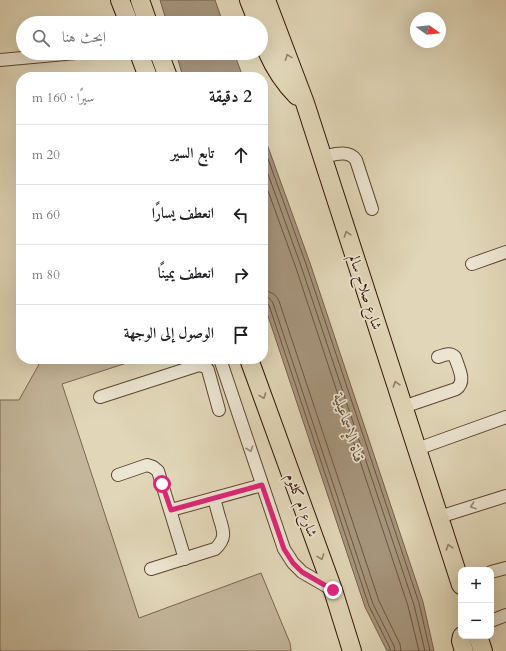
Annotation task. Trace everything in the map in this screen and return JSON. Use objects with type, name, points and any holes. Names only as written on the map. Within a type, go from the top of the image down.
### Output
[{"type":"highway","points":[[120,0],[126,16]]},
{"type":"highway","points":[[140,0],[146,16]]},
{"type":"highway","points":[[249,0],[255,16]]},
{"type":"highway","name":"شارع صلاح سالم","points":[[266,0],[305,103],[458,574]]},
{"type":"highway","points":[[268,53],[278,72],[290,88],[305,103]]},
{"type":"highway","points":[[142,60],[146,72]]},
{"type":"highway","points":[[162,60],[166,72]]},
{"type":"highway","name":"شارع ام كلثوم","points":[[251,364],[333,590],[352,651]]},
{"type":"highway","points":[[461,639],[464,651]]},
{"type":"street","points":[[0,60],[16,59]]},
{"type":"street","points":[[322,157],[345,153],[353,156],[356,160],[372,209]]},
{"type":"street","points":[[472,264],[506,252]]},
{"type":"street","points":[[403,407],[456,389],[461,385],[462,379],[454,355],[449,354],[438,357]]},
{"type":"street","points":[[100,397],[199,365],[206,367],[213,364]]},
{"type":"street","points":[[221,364],[284,549],[293,563],[302,572],[333,590]]},
{"type":"street","points":[[206,367],[219,410]]},
{"type":"street","points":[[417,449],[506,418]]},
{"type":"street","points":[[118,475],[148,465],[158,471],[185,558]]},
{"type":"street","points":[[171,510],[262,485]]},
{"type":"street","points":[[439,517],[506,496]]},
{"type":"street","points":[[151,569],[215,549],[222,541],[224,532],[214,498]]},
{"type":"street","points":[[494,571],[506,568]]},
{"type":"street","points":[[494,620],[506,616]]},
{"type":"shaded area","points":[[39,364],[124,364],[62,384],[139,618],[261,573],[290,643],[291,651],[0,651],[0,400],[19,400]]},
{"type":"water","points":[[160,0],[215,0],[221,16],[165,16]]},
{"type":"water","points":[[178,60],[237,60],[241,72],[182,72]]},
{"type":"water","name":"قناة الإسماعيلية","points":[[268,147],[310,263],[423,602],[434,651],[387,651],[365,607],[268,316]]},
{"type":"route","points":[[162,484],[171,510],[262,485],[284,549],[293,563],[302,572],[333,590]]}]
